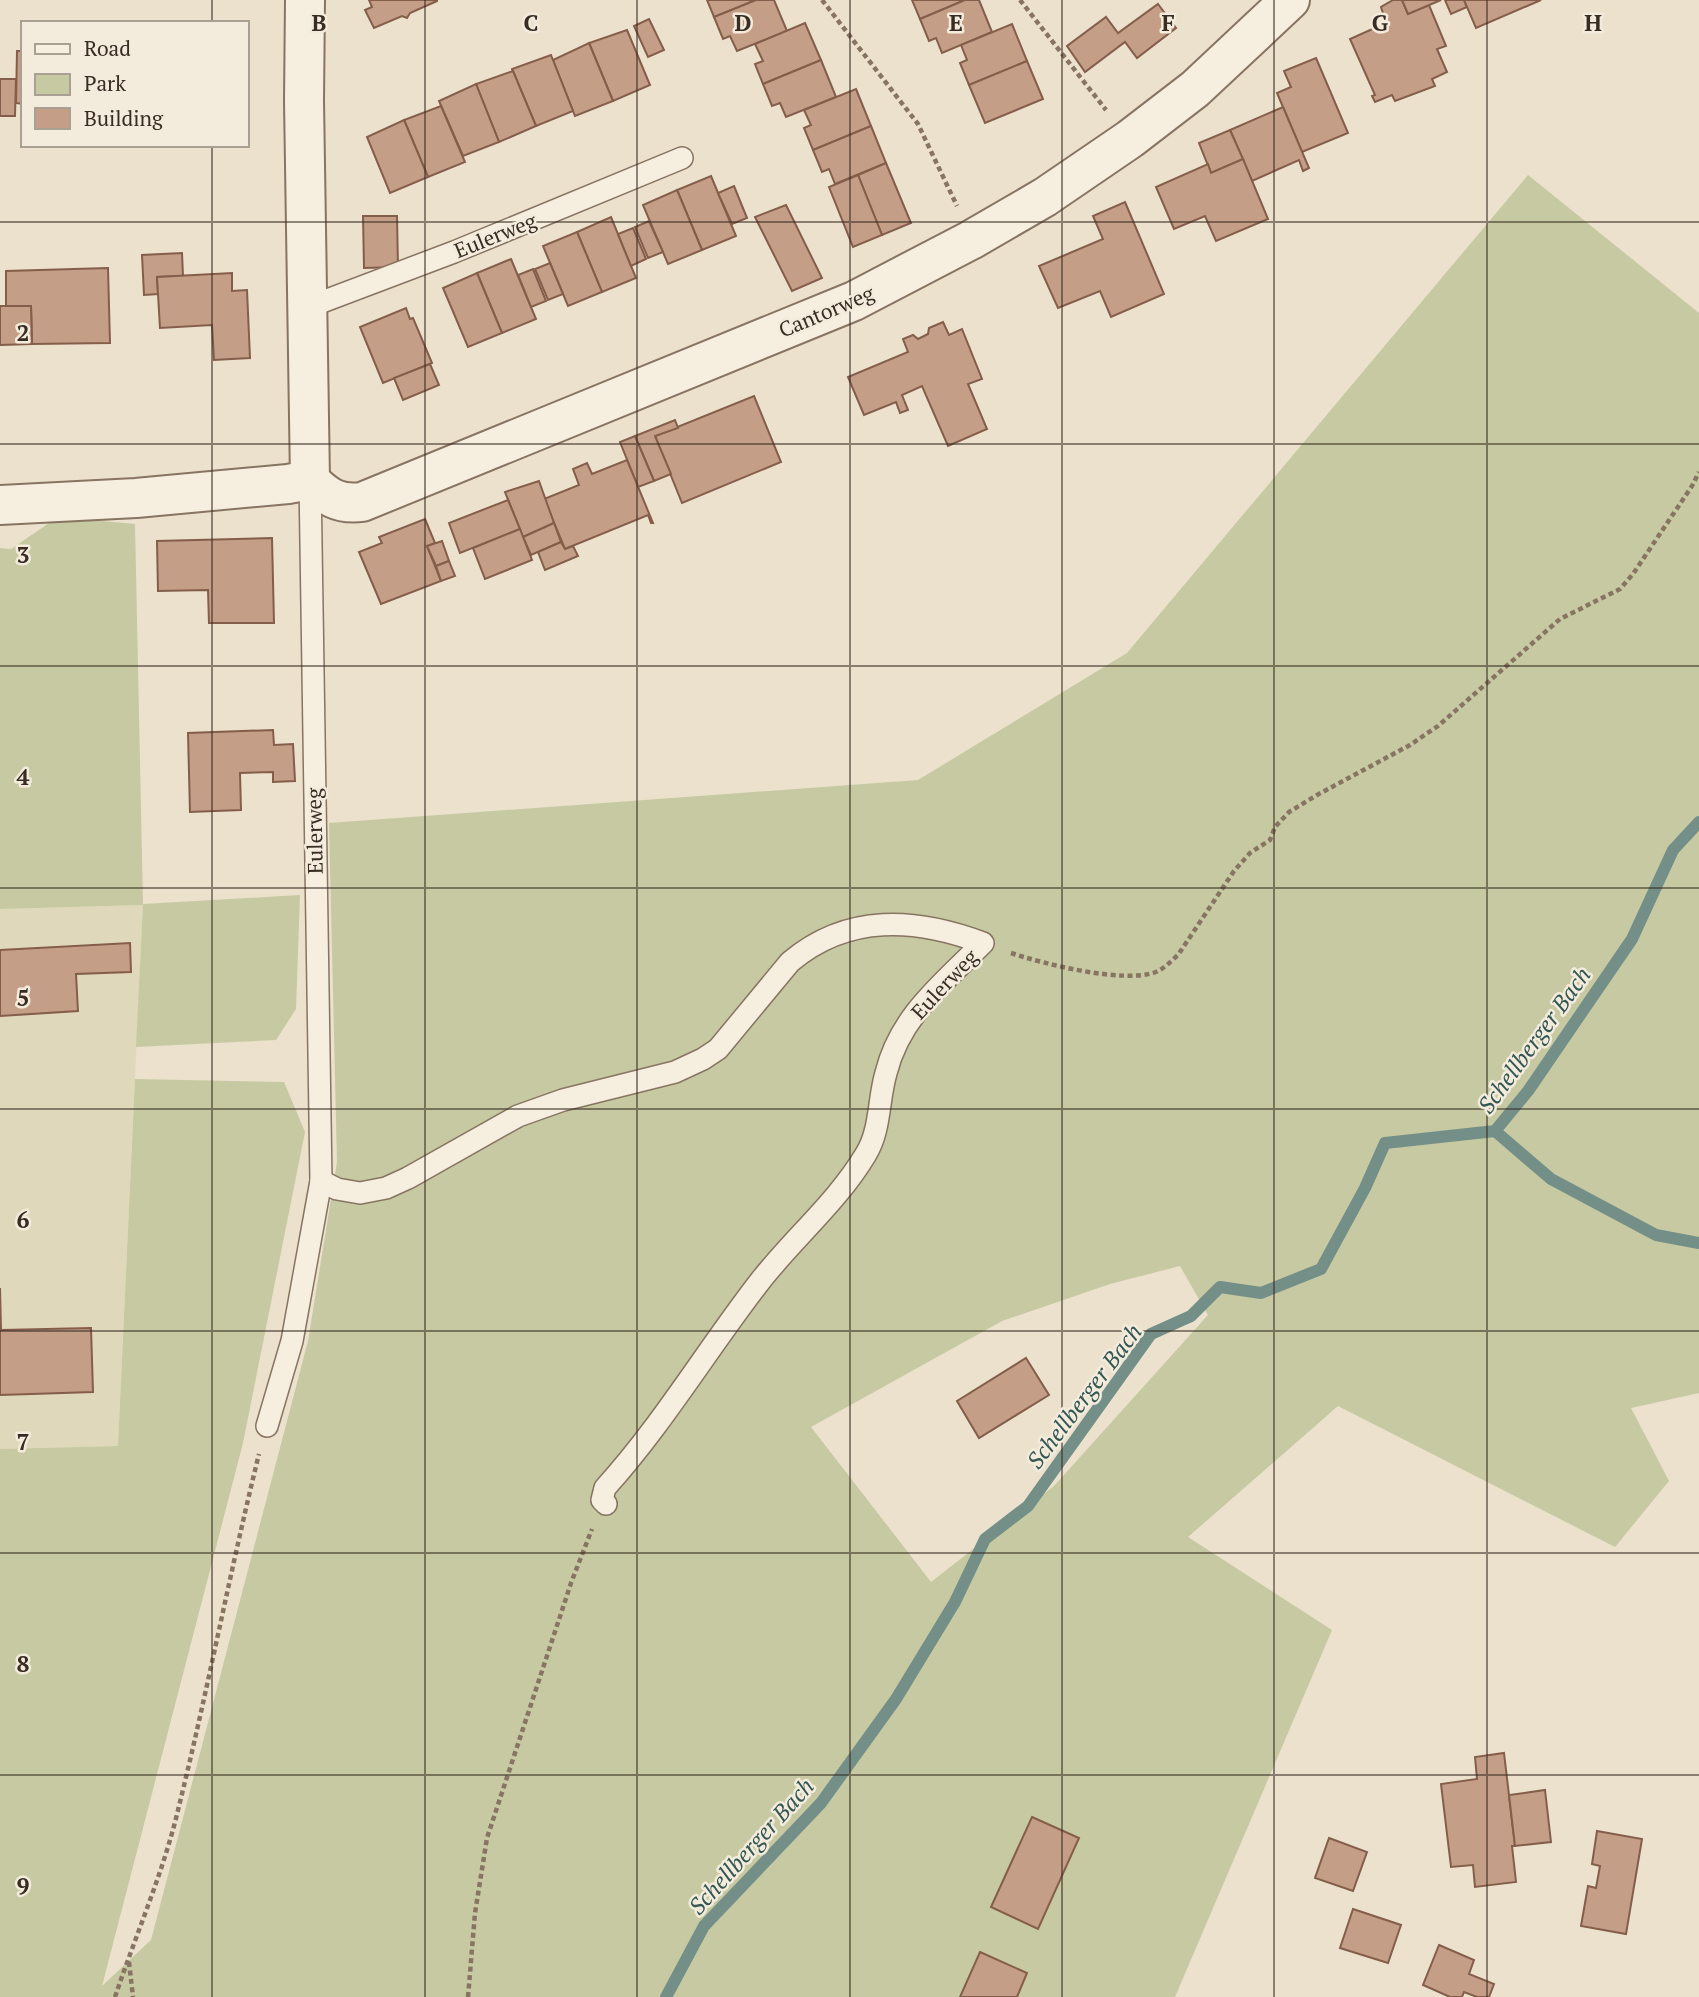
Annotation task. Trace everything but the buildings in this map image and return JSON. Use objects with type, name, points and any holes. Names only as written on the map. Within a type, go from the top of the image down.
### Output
[{"type":"street","name":"Eulerweg","points":[[305,0],[306,308],[310,480]]},
{"type":"street","name":"Cantorweg","points":[[310,480],[319,489],[346,504],[369,500],[855,301],[971,240],[1088,169],[1195,89],[1290,0]]},
{"type":"street","points":[[0,505],[136,498],[310,480]]},
{"type":"lane","name":"Eulerweg","points":[[306,308],[454,252],[682,158]]},
{"type":"lane","name":"Eulerweg","points":[[267,1426],[292,1341],[321,1181],[310,480]]},
{"type":"lane","name":"Eulerweg","points":[[321,1181],[337,1189],[360,1193],[386,1188],[507,1122],[537,1109],[563,1100],[648,1081],[686,1068],[718,1049],[790,962],[831,936],[872,926],[913,924],[948,931],[983,943],[926,999],[902,1032],[886,1071],[875,1135],[866,1154],[765,1275],[657,1423],[605,1488],[602,1500],[606,1504]]},
{"type":"path","points":[[822,0],[918,124],[948,187]]},
{"type":"path","points":[[1020,0],[1093,95]]},
{"type":"path","points":[[983,943],[1025,958],[1114,975],[1156,972],[1168,965],[1178,955],[1244,859],[1270,840],[1275,827],[1289,812],[1419,739],[1466,702],[1560,619],[1620,589],[1633,574],[1699,472]]},
{"type":"path","points":[[115,1997],[179,1808],[231,1569],[267,1426]]},
{"type":"path","points":[[468,1997],[475,1913],[493,1817],[581,1553],[606,1504]]},
{"type":"path","points":[[129,1962],[133,1997]]},
{"type":"shaded area","points":[[143,905],[118,1446],[0,1449],[0,909]]},
{"type":"green space","points":[[1528,175],[1699,313],[1699,1393],[1631,1408],[1669,1481],[1615,1547],[1338,1406],[1188,1537],[1332,1630],[1175,1997],[0,1997],[0,1449],[118,1446],[135,1079],[284,1082],[305,1132],[243,1443],[102,1986],[151,1940],[308,1341],[337,1162],[329,823],[918,780],[1127,653]],"holes":[[[1180,1266],[1208,1315],[1054,1486],[931,1582],[811,1427],[1002,1321],[1110,1284]]]},
{"type":"green space","points":[[58,517],[135,524],[143,904],[300,895],[296,1009],[276,1040],[136,1047],[143,905],[0,909],[0,548],[11,549]]},
{"type":"waterway","name":"Schellberger Bach","points":[[666,1997],[704,1926],[821,1803],[896,1699],[955,1602],[985,1539],[1028,1506],[1151,1334],[1191,1316],[1220,1287],[1261,1293],[1321,1269],[1365,1188],[1385,1143],[1495,1131],[1528,1091],[1632,939],[1673,850],[1699,822]]},
{"type":"waterway","points":[[1495,1131],[1551,1179],[1656,1235],[1699,1243]]}]
